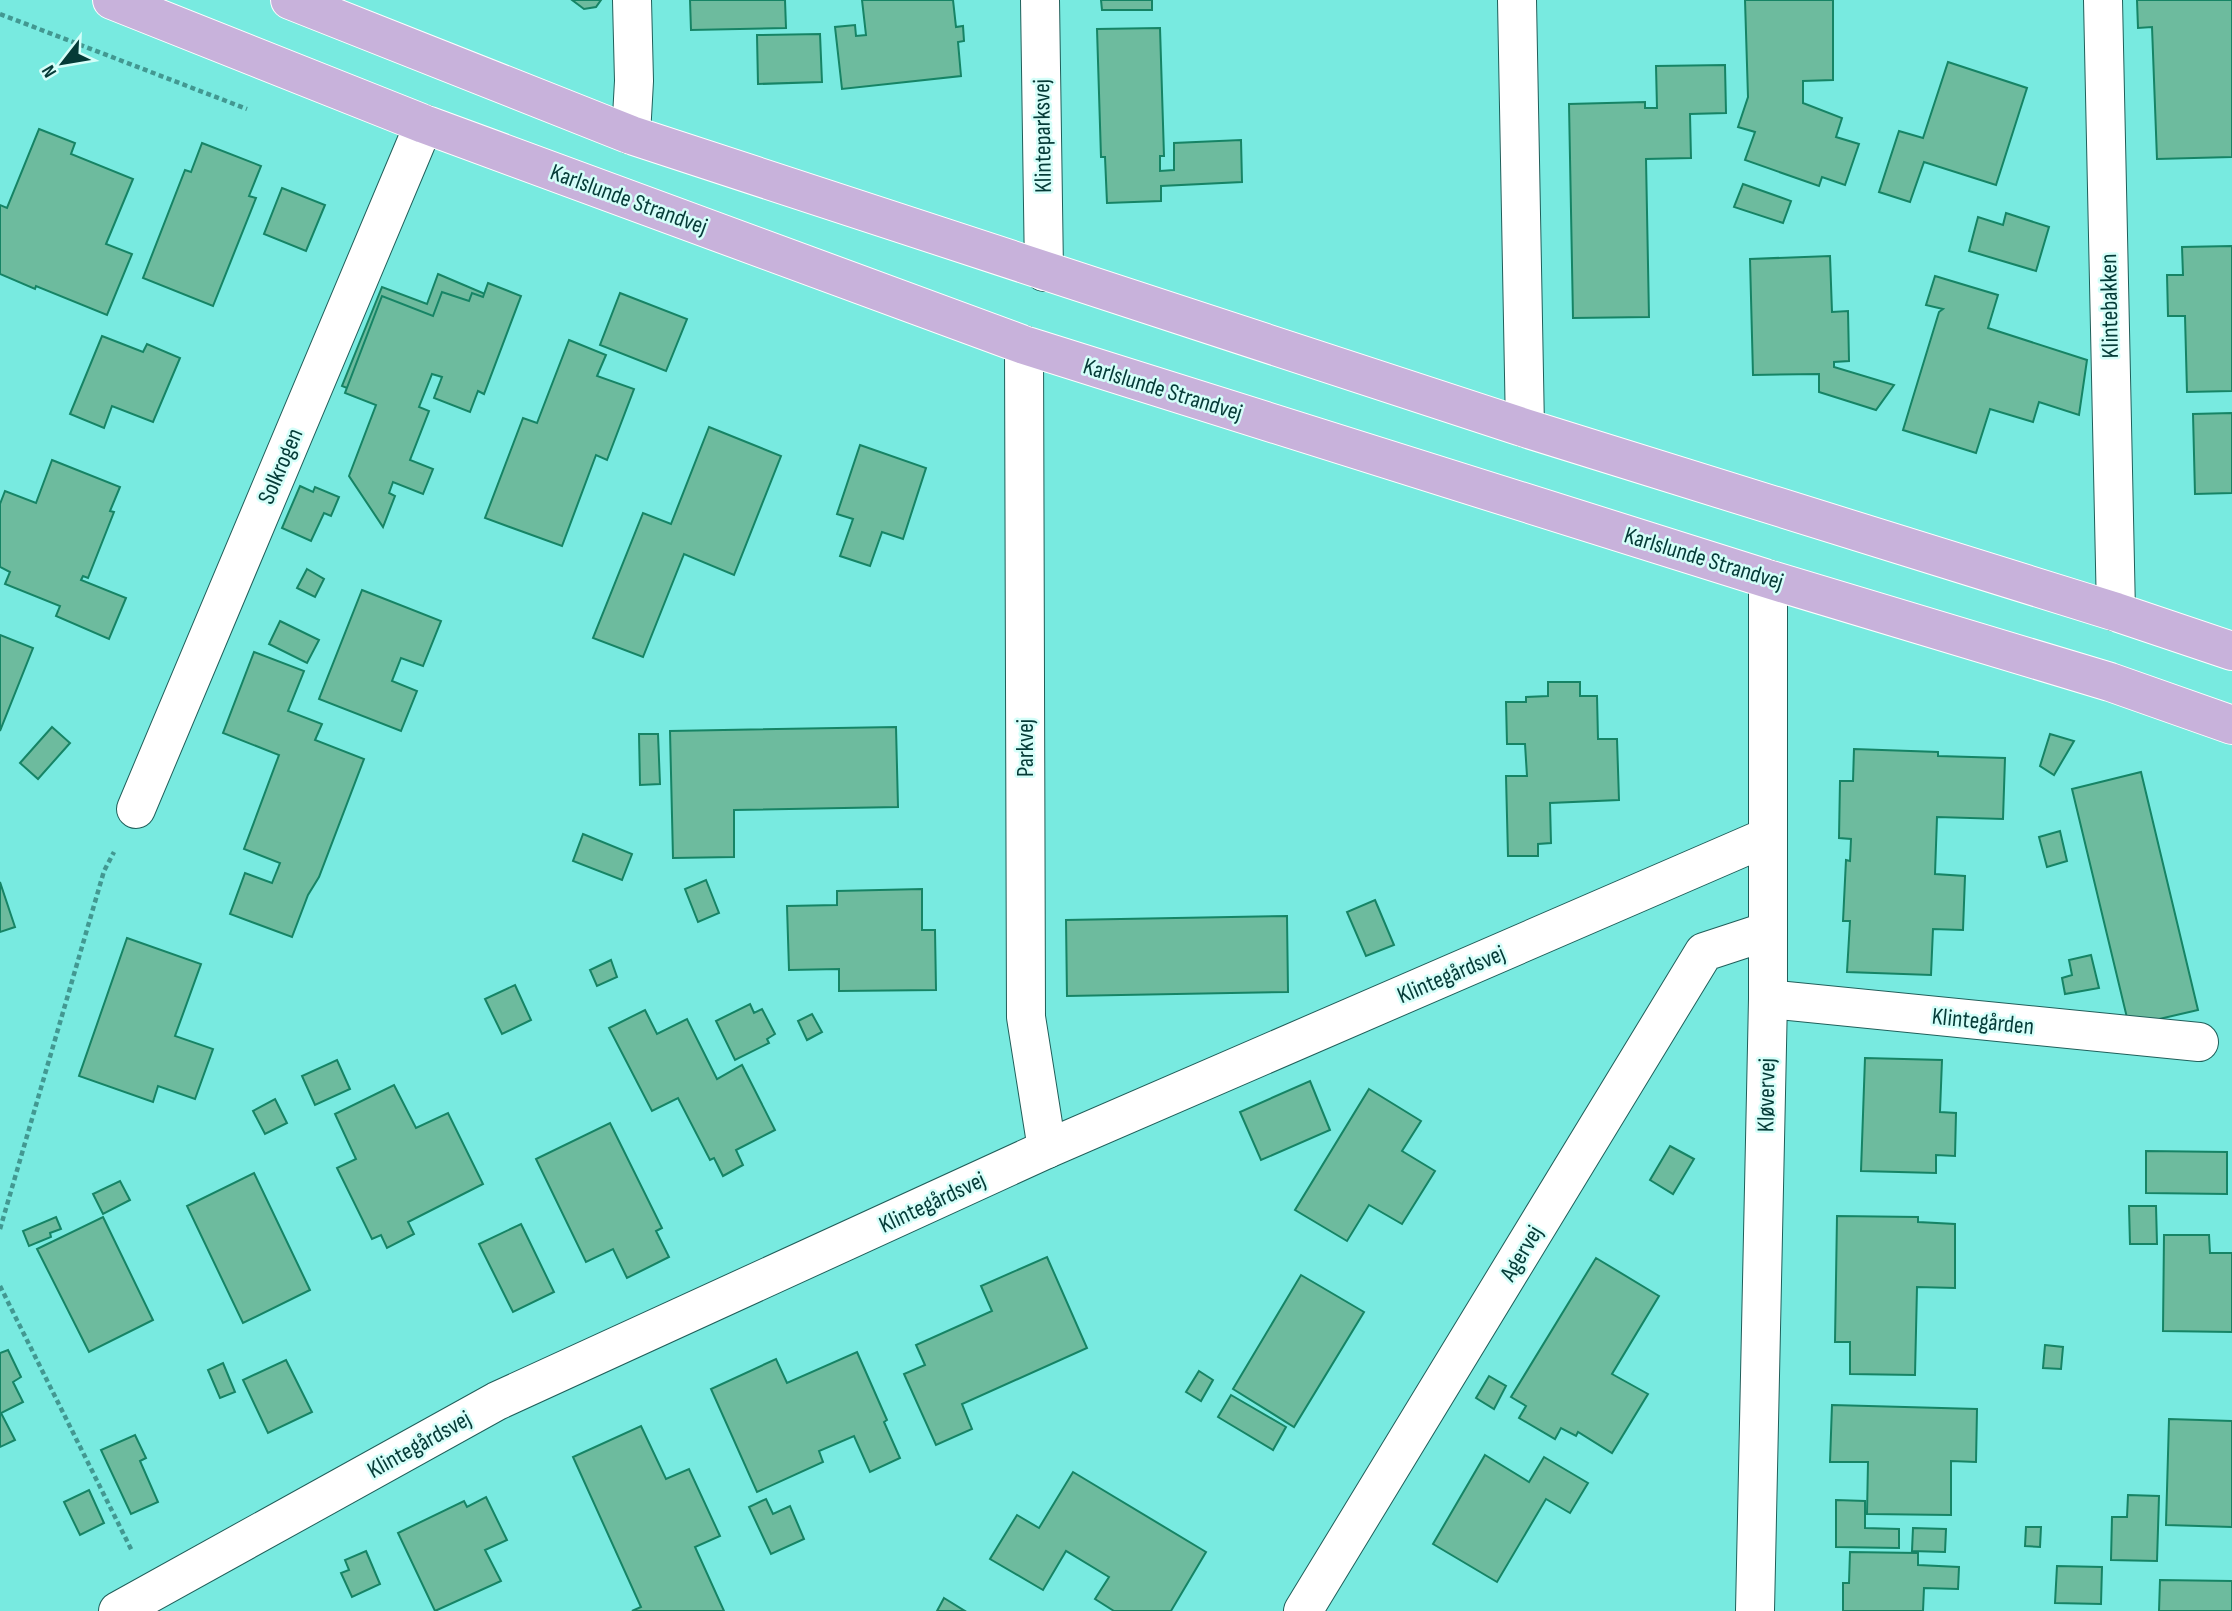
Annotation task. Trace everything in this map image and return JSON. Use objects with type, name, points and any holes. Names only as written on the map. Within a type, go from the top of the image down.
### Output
[{"type":"main road","name":"Karlslunde Strandvej","points":[[113,0],[424,124],[1024,345],[1768,579],[2110,682],[2232,725]]},
{"type":"main road","points":[[290,0],[631,135],[1525,428],[2116,612],[2232,651]]},
{"type":"street","points":[[631,135],[634,81],[632,0]]},
{"type":"street","name":"Klinteparksvej","points":[[1040,0],[1044,272]]},
{"type":"street","points":[[1517,0],[1525,428]]},
{"type":"street","name":"Klintebakken","points":[[2103,0],[2116,612]]},
{"type":"street","name":"Solkrogen","points":[[136,809],[424,124]]},
{"type":"street","name":"Parkvej","points":[[1024,345],[1026,1017],[1047,1149]]},
{"type":"street","name":"Kløvervej","points":[[1755,1611],[1768,999],[1768,579]]},
{"type":"street","name":"Klintegårdsvej","points":[[118,1611],[497,1401],[1047,1149],[1768,837]]},
{"type":"street","name":"Agervej","points":[[1303,1611],[1704,952],[1768,931]]},
{"type":"street","name":"Klintegården","points":[[1768,999],[2199,1042]]},
{"type":"path","points":[[0,1229],[104,871],[136,809]]},
{"type":"path","points":[[0,1286],[152,1591]]},
{"type":"building","points":[[572,0],[601,0],[596,7],[584,9]]},
{"type":"building","points":[[690,0],[785,0],[786,28],[691,30]]},
{"type":"building","points":[[862,0],[953,0],[956,27],[963,26],[964,41],[958,42],[961,76],[842,89],[835,27],[855,25],[856,36],[866,35]]},
{"type":"building","points":[[1101,0],[1152,0],[1152,10],[1102,10]]},
{"type":"building","points":[[1745,0],[1833,0],[1833,80],[1803,81],[1803,103],[1842,118],[1836,137],[1859,144],[1845,185],[1822,177],[1819,186],[1745,160],[1755,132],[1738,127],[1748,97]]},
{"type":"building","points":[[2137,0],[2232,0],[2232,157],[2157,159],[2152,27],[2138,28]]},
{"type":"building","points":[[1160,28],[1164,156],[1160,156],[1160,171],[1174,170],[1174,143],[1241,140],[1242,182],[1161,186],[1161,201],[1107,203],[1105,157],[1101,157],[1097,29]]},
{"type":"building","points":[[820,34],[822,82],[758,84],[757,35]]},
{"type":"building","points":[[1948,62],[2027,88],[1996,185],[1924,162],[1910,202],[1879,192],[1899,131],[1923,138]]},
{"type":"building","points":[[1725,65],[1726,113],[1690,114],[1691,158],[1646,159],[1649,317],[1573,318],[1569,104],[1645,102],[1645,108],[1657,108],[1656,66]]},
{"type":"building","points":[[39,129],[75,143],[71,154],[133,179],[106,244],[132,254],[107,315],[0,274],[0,205],[7,208]]},
{"type":"building","points":[[202,143],[261,166],[249,196],[256,198],[213,306],[143,278],[185,170],[191,172]]},
{"type":"building","points":[[1743,184],[1791,201],[1783,223],[1734,207]]},
{"type":"building","points":[[282,188],[325,205],[306,251],[264,234]]},
{"type":"building","points":[[2006,213],[2049,227],[2036,271],[1969,251],[1978,217],[2003,225]]},
{"type":"building","points":[[2232,246],[2232,391],[2187,392],[2185,316],[2168,316],[2167,275],[2183,275],[2182,247]]},
{"type":"building","points":[[1830,256],[1832,312],[1848,311],[1849,361],[1834,362],[1834,367],[1894,385],[1876,410],[1819,392],[1819,374],[1753,375],[1750,259]]},
{"type":"building","points":[[438,274],[511,305],[480,381],[409,352],[387,404],[342,386],[382,287],[427,304]]},
{"type":"building","points":[[1935,276],[1998,295],[1988,328],[2087,360],[2079,415],[2039,402],[2033,422],[1990,409],[1976,453],[1903,430],[1939,312],[1943,309],[1926,305]]},
{"type":"building","points":[[488,283],[521,296],[484,394],[478,391],[470,412],[434,398],[442,377],[432,374],[419,407],[429,411],[410,460],[433,469],[423,494],[393,482],[389,493],[395,496],[383,527],[349,476],[376,405],[345,393],[382,296],[433,316],[442,292],[469,301],[472,293],[483,297]]},
{"type":"building","points":[[620,293],[687,319],[666,371],[600,345]]},
{"type":"building","points":[[102,336],[143,352],[147,344],[180,358],[153,422],[112,406],[104,428],[70,414]]},
{"type":"building","points":[[569,340],[606,355],[597,376],[634,389],[607,460],[596,455],[562,546],[485,518],[523,418],[537,423]]},
{"type":"building","points":[[2232,413],[2232,493],[2195,494],[2193,414]]},
{"type":"building","points":[[709,427],[781,456],[734,575],[684,554],[643,657],[593,638],[643,513],[671,524]]},
{"type":"building","points":[[860,445],[926,468],[903,539],[882,532],[870,566],[840,556],[853,519],[837,514]]},
{"type":"building","points":[[52,460],[120,487],[110,511],[114,512],[88,578],[83,576],[81,580],[126,598],[109,639],[56,616],[60,606],[5,584],[10,572],[0,567],[0,504],[5,491],[36,503]]},
{"type":"building","points":[[300,486],[313,492],[315,487],[339,497],[331,516],[324,513],[311,541],[282,528]]},
{"type":"building","points":[[307,569],[324,579],[315,597],[297,588]]},
{"type":"building","points":[[362,590],[441,621],[423,666],[401,658],[392,681],[417,691],[401,731],[319,699]]},
{"type":"building","points":[[280,621],[319,640],[307,663],[269,644]]},
{"type":"building","points":[[0,635],[33,648],[0,731]]},
{"type":"building","points":[[254,652],[304,671],[288,711],[322,724],[315,740],[364,759],[319,877],[308,895],[292,937],[230,914],[245,873],[272,883],[280,863],[244,849],[279,755],[223,733]]},
{"type":"building","points":[[1548,682],[1580,682],[1580,696],[1597,696],[1598,739],[1617,739],[1619,800],[1550,803],[1551,843],[1538,844],[1538,856],[1508,856],[1506,776],[1527,776],[1525,744],[1507,744],[1506,702],[1526,702],[1526,697],[1548,696]]},
{"type":"building","points":[[52,727],[70,743],[38,779],[20,763]]},
{"type":"building","points":[[896,727],[898,807],[734,810],[734,857],[673,858],[670,731]]},
{"type":"building","points":[[639,734],[658,734],[660,784],[640,785]]},
{"type":"building","points":[[2050,734],[2074,741],[2054,775],[2040,766]]},
{"type":"building","points":[[1854,749],[2005,758],[2003,819],[1937,817],[1935,874],[1965,876],[1963,930],[1933,929],[1931,975],[1847,972],[1850,921],[1843,921],[1846,860],[1850,861],[1851,839],[1839,838],[1840,781],[1853,781]]},
{"type":"building","points":[[2141,772],[2198,1010],[2129,1026],[2072,789]]},
{"type":"building","points":[[2060,831],[2067,861],[2047,867],[2039,837]]},
{"type":"building","points":[[583,834],[632,854],[622,880],[573,861]]},
{"type":"building","points":[[706,880],[719,913],[698,922],[685,889]]},
{"type":"building","points":[[0,882],[15,927],[0,932]]},
{"type":"building","points":[[922,889],[922,930],[935,930],[936,990],[839,991],[839,969],[789,970],[787,906],[837,905],[837,891]]},
{"type":"building","points":[[1375,900],[1394,945],[1366,956],[1347,912]]},
{"type":"building","points":[[1287,916],[1288,992],[1067,996],[1066,920]]},
{"type":"building","points":[[127,938],[201,964],[175,1036],[213,1049],[195,1099],[158,1086],[153,1102],[79,1076]]},
{"type":"building","points":[[2091,955],[2099,988],[2065,994],[2062,978],[2072,975],[2069,960]]},
{"type":"building","points":[[611,960],[617,977],[597,986],[590,970]]},
{"type":"building","points":[[515,985],[531,1020],[502,1034],[485,999]]},
{"type":"building","points":[[750,1004],[754,1013],[762,1009],[775,1034],[767,1039],[769,1043],[735,1060],[716,1021]]},
{"type":"building","points":[[645,1010],[657,1034],[687,1019],[717,1079],[742,1065],[775,1130],[736,1150],[743,1165],[723,1176],[714,1158],[710,1160],[678,1098],[652,1111],[609,1028]]},
{"type":"building","points":[[812,1014],[822,1032],[807,1040],[798,1021]]},
{"type":"building","points":[[1865,1058],[1942,1060],[1940,1112],[1956,1113],[1955,1156],[1936,1155],[1936,1173],[1861,1171]]},
{"type":"building","points":[[337,1060],[350,1089],[315,1105],[302,1076]]},
{"type":"building","points":[[1310,1081],[1330,1130],[1261,1160],[1240,1112]]},
{"type":"building","points":[[394,1085],[416,1128],[448,1113],[483,1184],[408,1222],[414,1234],[387,1248],[381,1235],[372,1239],[337,1168],[356,1159],[335,1114]]},
{"type":"building","points":[[1369,1089],[1421,1121],[1402,1151],[1435,1171],[1402,1224],[1369,1205],[1347,1241],[1295,1210]]},
{"type":"building","points":[[275,1099],[287,1123],[265,1134],[253,1111]]},
{"type":"building","points":[[610,1123],[662,1228],[656,1231],[669,1257],[627,1278],[613,1249],[586,1262],[536,1159]]},
{"type":"building","points":[[1670,1146],[1694,1159],[1673,1194],[1650,1180]]},
{"type":"building","points":[[2146,1151],[2227,1152],[2227,1194],[2146,1193]]},
{"type":"building","points":[[254,1173],[310,1290],[243,1323],[187,1206]]},
{"type":"building","points":[[120,1181],[130,1200],[103,1214],[93,1194]]},
{"type":"building","points":[[2129,1206],[2156,1206],[2157,1244],[2130,1244]]},
{"type":"building","points":[[1837,1216],[1918,1217],[1918,1222],[1955,1224],[1955,1288],[1917,1287],[1915,1375],[1850,1374],[1850,1342],[1835,1342]]},
{"type":"building","points":[[56,1217],[61,1229],[50,1233],[51,1237],[29,1246],[23,1231]]},
{"type":"building","points":[[103,1217],[153,1320],[89,1352],[37,1249]]},
{"type":"building","points":[[521,1224],[554,1292],[513,1312],[479,1244]]},
{"type":"building","points":[[2164,1235],[2209,1235],[2210,1253],[2232,1253],[2232,1332],[2163,1331]]},
{"type":"building","points":[[1047,1257],[1087,1348],[962,1404],[972,1429],[936,1445],[904,1374],[925,1365],[916,1345],[992,1311],[981,1286]]},
{"type":"building","points":[[1596,1258],[1659,1296],[1612,1374],[1648,1394],[1612,1453],[1578,1432],[1576,1436],[1561,1428],[1555,1439],[1519,1418],[1526,1406],[1511,1397]]},
{"type":"building","points":[[1301,1275],[1364,1312],[1294,1427],[1233,1389]]},
{"type":"building","points":[[2045,1345],[2063,1347],[2061,1369],[2043,1368]]},
{"type":"building","points":[[8,1350],[21,1377],[13,1382],[23,1402],[1,1413],[15,1440],[0,1447],[0,1353]]},
{"type":"building","points":[[857,1352],[887,1420],[884,1422],[900,1458],[870,1472],[854,1436],[819,1451],[823,1462],[757,1492],[711,1389],[776,1359],[787,1383]]},
{"type":"building","points":[[286,1360],[312,1412],[268,1433],[243,1380]]},
{"type":"building","points":[[223,1363],[235,1392],[220,1398],[208,1370]]},
{"type":"building","points":[[1199,1371],[1213,1380],[1201,1401],[1186,1392]]},
{"type":"building","points":[[1489,1376],[1506,1386],[1494,1409],[1476,1398]]},
{"type":"building","points":[[1231,1395],[1286,1427],[1273,1450],[1218,1417]]},
{"type":"building","points":[[1832,1405],[1977,1409],[1976,1462],[1951,1461],[1951,1515],[1867,1514],[1868,1462],[1830,1462]]},
{"type":"building","points":[[2169,1419],[2232,1421],[2232,1527],[2166,1525]]},
{"type":"building","points":[[641,1426],[666,1479],[689,1469],[720,1536],[695,1547],[724,1611],[632,1611],[641,1607],[573,1457]]},
{"type":"building","points":[[135,1435],[146,1458],[140,1461],[158,1502],[131,1514],[101,1450]]},
{"type":"building","points":[[1485,1455],[1529,1482],[1544,1457],[1588,1483],[1570,1513],[1546,1499],[1497,1582],[1433,1544]]},
{"type":"building","points":[[1073,1472],[1206,1552],[1171,1611],[1114,1611],[1095,1599],[1109,1577],[1066,1551],[1043,1590],[990,1559],[1017,1515],[1039,1528]]},
{"type":"building","points":[[89,1490],[104,1523],[80,1535],[64,1502]]},
{"type":"building","points":[[2128,1495],[2159,1496],[2157,1561],[2111,1560],[2112,1517],[2127,1517]]},
{"type":"building","points":[[486,1497],[507,1540],[485,1550],[501,1581],[435,1611],[398,1533],[464,1501],[467,1507]]},
{"type":"building","points":[[766,1499],[773,1514],[790,1506],[804,1539],[771,1554],[749,1507]]},
{"type":"building","points":[[1836,1500],[1865,1501],[1865,1528],[1899,1529],[1899,1548],[1836,1547]]},
{"type":"building","points":[[2026,1527],[2041,1527],[2040,1547],[2025,1546]]},
{"type":"building","points":[[1913,1528],[1946,1529],[1945,1552],[1912,1551]]},
{"type":"building","points":[[366,1551],[380,1584],[352,1597],[341,1573],[349,1570],[345,1560]]},
{"type":"building","points":[[1850,1552],[1918,1553],[1918,1565],[1959,1567],[1958,1589],[1924,1588],[1923,1611],[1843,1611],[1843,1583],[1849,1583]]},
{"type":"building","points":[[2057,1566],[2102,1567],[2101,1604],[2055,1603]]},
{"type":"building","points":[[2160,1580],[2232,1581],[2232,1611],[2159,1611]]},
{"type":"building","points":[[944,1598],[965,1611],[937,1611]]}]
